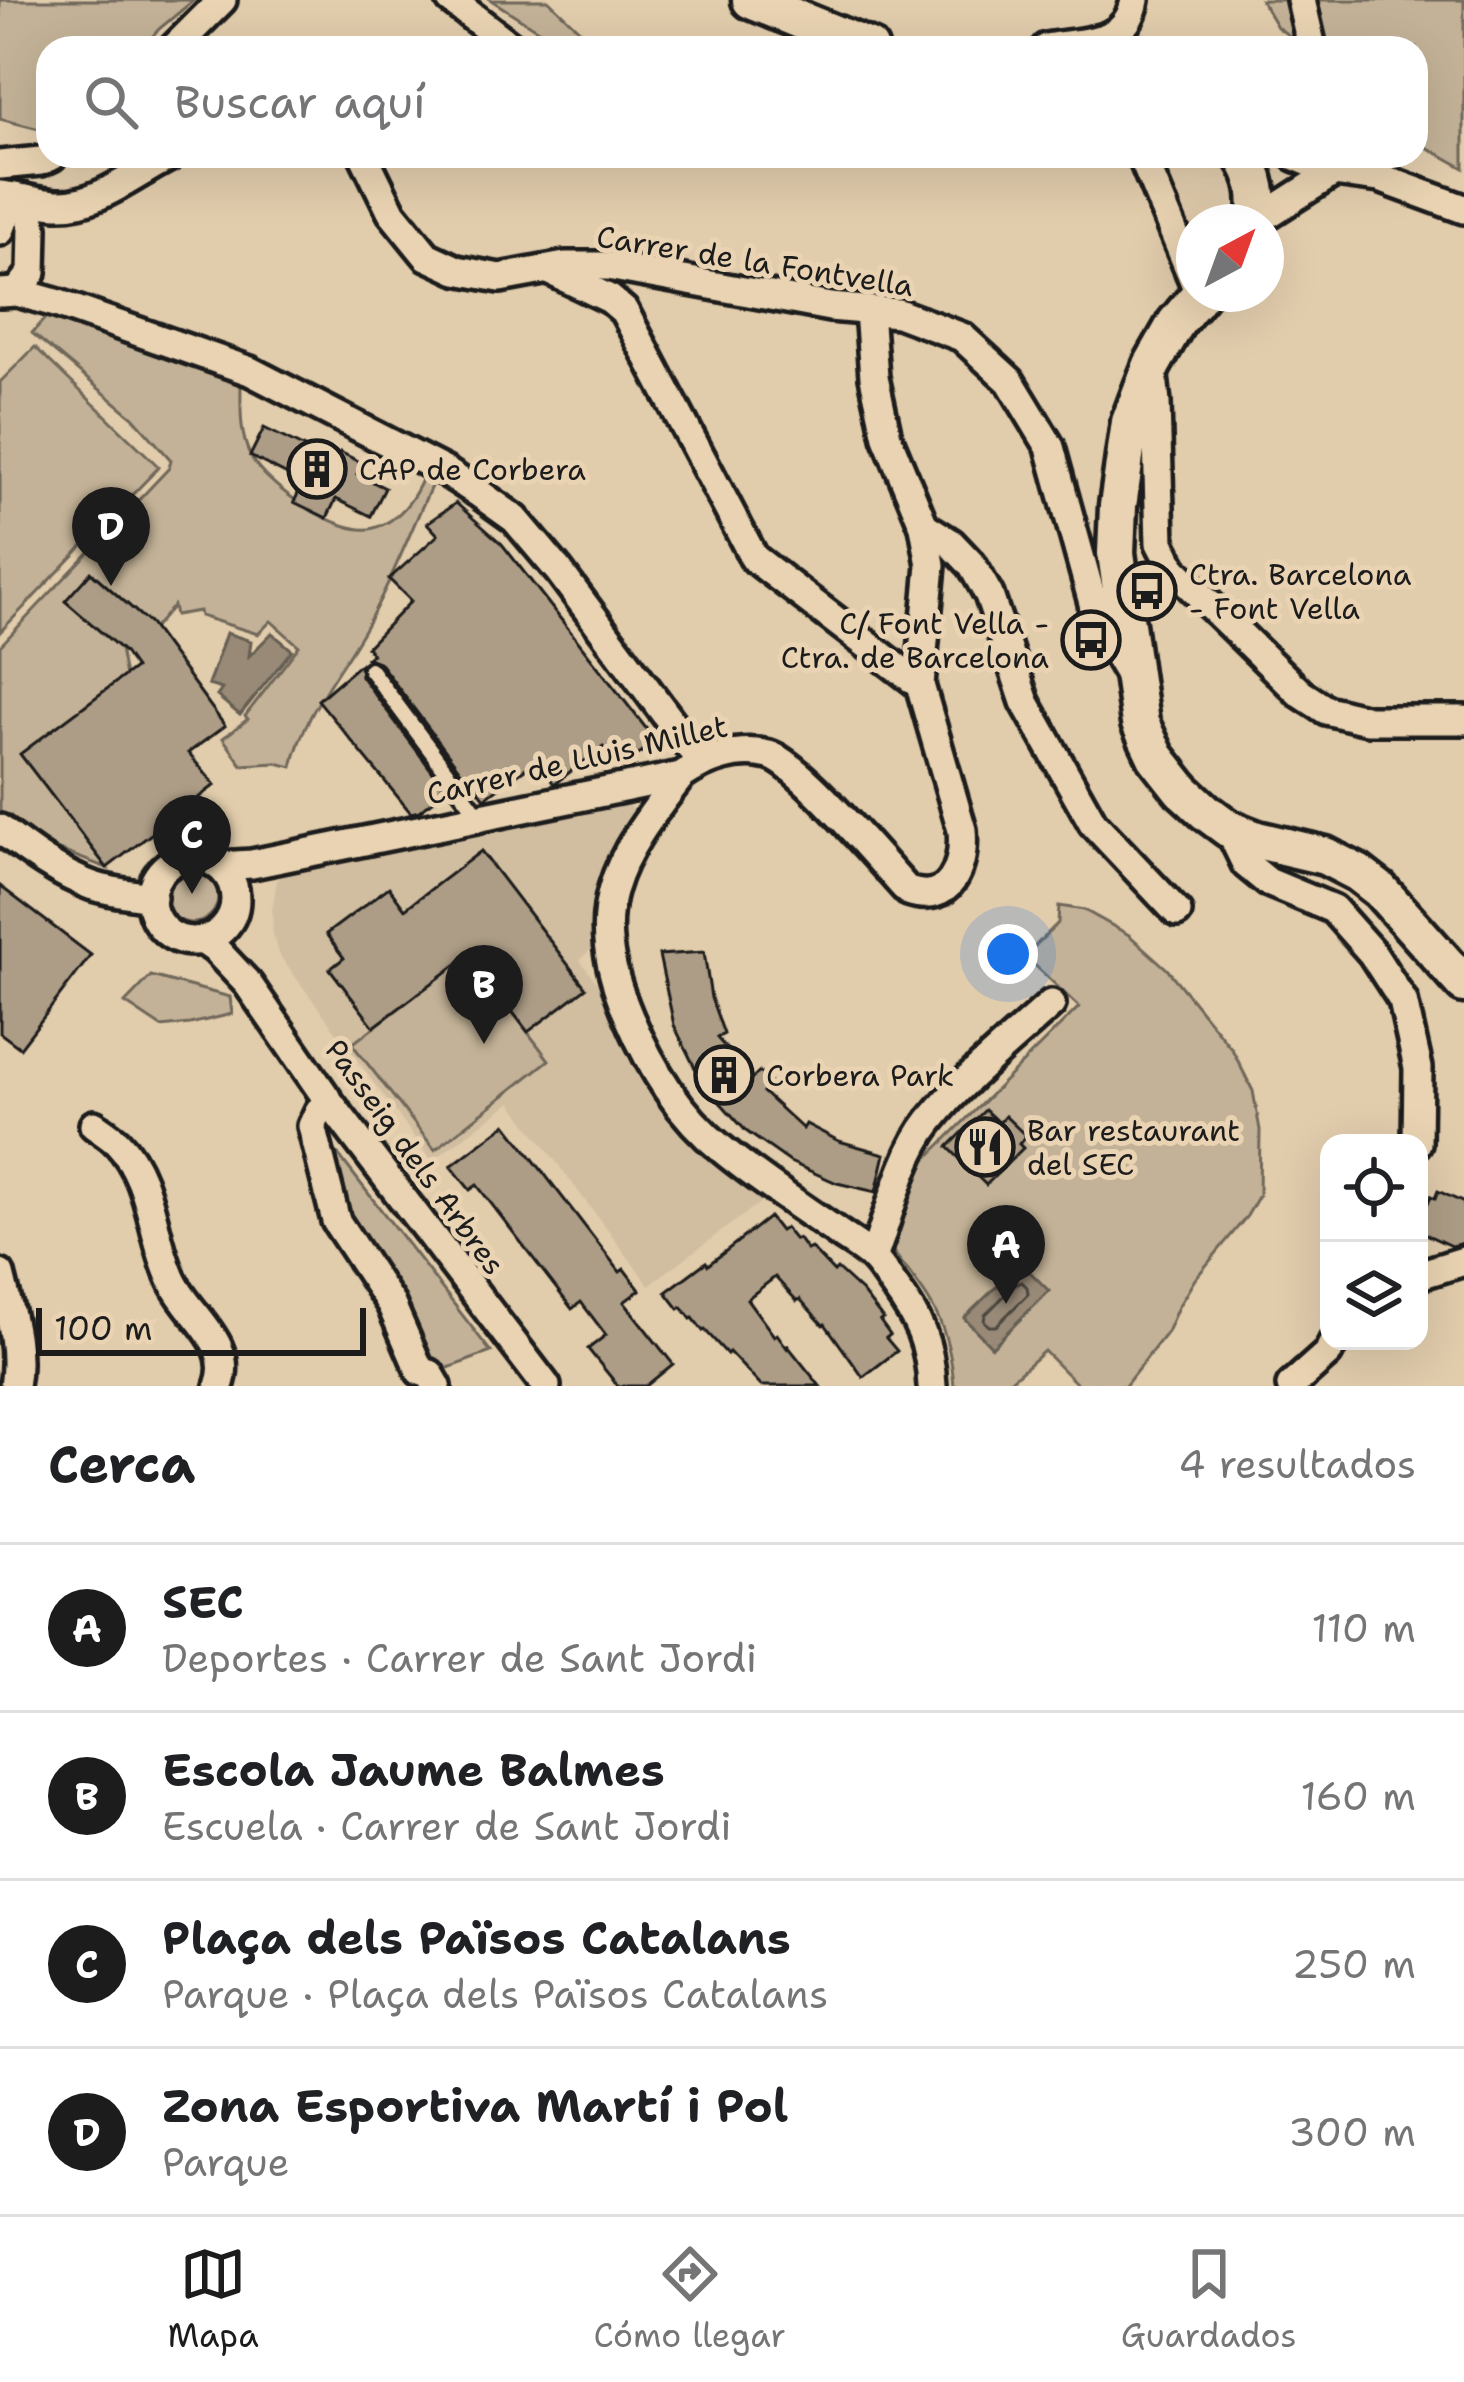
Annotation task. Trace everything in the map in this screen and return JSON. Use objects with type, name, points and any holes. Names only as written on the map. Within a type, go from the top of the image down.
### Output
[{"type":"street","points":[[186,36],[222,0]]},
{"type":"street","points":[[451,0],[498,36]]},
{"type":"street","points":[[751,0],[840,36]]},
{"type":"street","points":[[1110,36],[1122,31],[1132,17],[1135,0]]},
{"type":"street","points":[[1301,0],[1309,36]]},
{"type":"street","points":[[13,197],[56,204],[94,197],[148,168]]},
{"type":"street","name":"Carrer de la Fontvella","points":[[370,168],[392,213],[427,256],[458,270],[500,278],[548,269],[608,266],[830,307],[898,313],[962,337],[1010,381],[1050,447],[1108,607]]},
{"type":"street","points":[[1147,168],[1176,238]]},
{"type":"street","points":[[1249,168],[1259,204]]},
{"type":"street","points":[[1282,204],[1332,168]]},
{"type":"street","points":[[1350,168],[1464,209]]},
{"type":"street","points":[[5,291],[32,273],[33,228],[13,197]]},
{"type":"street","points":[[0,231],[13,197]]},
{"type":"street","points":[[33,228],[56,204]]},
{"type":"street","points":[[548,269],[624,310],[754,558],[920,685]]},
{"type":"street","points":[[5,291],[59,304],[250,371],[480,494],[515,519],[559,571],[691,769],[651,814],[610,892],[607,948],[618,990],[655,1070],[683,1112],[721,1149],[873,1258],[913,1312],[926,1341],[927,1381]]},
{"type":"street","name":"Carrer de Lluis Millet","points":[[219,866],[252,864],[481,818],[691,769],[721,756],[767,754],[783,761],[809,784],[908,891],[926,895],[943,889],[960,865],[963,843],[920,685],[932,565],[924,526],[887,437],[874,377],[869,311]]},
{"type":"street","points":[[1185,312],[1152,365],[1130,422],[1118,506],[1108,607],[1132,679],[1140,723],[1156,757],[1182,790],[1228,830],[1246,864],[1268,882],[1333,909],[1372,953],[1403,1000],[1418,1068],[1417,1134]]},
{"type":"street","points":[[1152,365],[1160,543],[1174,570],[1300,693],[1326,710],[1368,720],[1464,720]]},
{"type":"street","points":[[924,526],[951,543],[972,565],[989,595],[1025,701],[1094,823],[1177,912]]},
{"type":"street","points":[[632,784],[651,814]]},
{"type":"street","points":[[0,829],[81,881],[152,897]]},
{"type":"street","points":[[1228,830],[1345,865],[1380,890],[1464,984]]},
{"type":"street","points":[[1268,882],[1282,846]]},
{"type":"street","points":[[200,858],[219,866],[234,889],[234,907],[226,924],[202,940],[184,940],[167,932],[155,916],[152,897],[157,878],[180,860],[200,858]]},
{"type":"street","name":"Passeig dels Arbres","points":[[226,924],[233,966]]},
{"type":"street","name":"Passeig dels Arbres","points":[[202,940],[233,966],[330,1103],[546,1386]]},
{"type":"street","points":[[873,1258],[911,1153],[929,1122],[1052,1004]]},
{"type":"street","points":[[330,1103],[312,1126],[336,1221],[391,1304],[422,1381]]},
{"type":"street","points":[[94,1125],[116,1141],[143,1186],[173,1283],[217,1342],[223,1358],[219,1386]]},
{"type":"street","points":[[1428,1271],[1464,1261]]},
{"type":"street","points":[[0,1274],[14,1330],[18,1365],[14,1386]]},
{"type":"street","points":[[1291,1386],[1330,1350]]},
{"type":"lane","points":[[370,668],[481,818]]},
{"type":"shaded area","points":[[0,0],[194,0],[153,36],[36,36],[36,128],[0,119]]},
{"type":"shaded area","points":[[491,0],[548,0],[586,36],[547,36]]},
{"type":"shaded area","points":[[1261,0],[1464,0],[1464,168],[1428,148],[1428,36],[1289,36],[1277,27]]},
{"type":"shaded area","points":[[47,316],[241,381],[242,428],[250,455],[287,494],[324,517],[360,529],[374,528],[405,508],[424,475],[434,480],[380,600],[306,727],[292,767],[242,765],[223,738],[248,719],[245,716],[299,646],[271,621],[258,634],[200,616],[199,611],[175,615],[173,606],[153,629],[149,624],[120,649],[125,676],[21,754],[107,868],[48,846],[0,813],[0,646],[169,468],[171,460],[133,417],[32,333]]},
{"type":"shaded area","points":[[35,347],[159,467],[0,632],[0,382]]},
{"type":"shaded area","points":[[628,803],[635,814],[595,884],[591,949],[580,960],[597,983],[630,1060],[664,1115],[701,1153],[765,1199],[649,1285],[511,1102],[432,1161],[280,956],[273,935],[277,880],[284,873]]},
{"type":"shaded area","points":[[192,871],[210,879],[218,897],[210,915],[192,923],[174,915],[166,897],[174,879]]},
{"type":"shaded area","points":[[1059,906],[1084,910],[1129,935],[1167,969],[1232,1049],[1253,1091],[1260,1130],[1259,1195],[1195,1279],[1167,1332],[1125,1386],[1079,1386],[1044,1351],[1004,1386],[954,1386],[948,1344],[935,1311],[890,1248],[925,1160],[1079,1007],[1025,956],[1058,923]]},
{"type":"shaded area","points":[[469,955],[549,1060],[435,1150],[352,1044]]},
{"type":"shaded area","points":[[151,976],[230,997],[232,1014],[161,1027],[125,1003]]},
{"type":"shaded area","points":[[327,1140],[491,1352],[443,1370],[426,1355],[337,1191]]},
{"type":"water","points":[[226,633],[251,641],[249,656],[272,633],[292,650],[240,715],[217,696],[222,689],[208,685]]},
{"type":"water","points":[[1021,1263],[1049,1291],[992,1347],[964,1318]]},
{"type":"building","name":"CAP de Corbera","points":[[264,428],[335,463],[340,452],[362,463],[357,474],[385,488],[371,516],[336,499],[327,518],[294,502],[303,483],[250,456]]},
{"type":"building","points":[[456,503],[502,544],[656,741],[619,769],[603,747],[554,784],[537,760],[485,798],[379,662],[367,658],[372,654],[367,647],[411,601],[389,579],[438,535],[427,523]]},
{"type":"building","points":[[91,572],[150,624],[225,726],[188,753],[215,785],[107,868],[20,754],[135,668],[123,651],[65,601]]},
{"type":"building","points":[[360,664],[361,676],[447,791],[419,811],[411,813],[318,700]]},
{"type":"building","points":[[481,851],[586,988],[528,1032],[469,955],[374,1027],[330,969],[344,958],[326,934],[389,887],[405,909]]},
{"type":"building","points":[[0,886],[91,955],[20,1048],[0,1033]]},
{"type":"building","name":"Corbera Park","points":[[704,952],[711,998],[724,1034],[717,1038],[752,1078],[760,1072],[770,1083],[763,1092],[803,1129],[806,1124],[839,1141],[885,1154],[876,1192],[837,1183],[790,1162],[746,1131],[710,1091],[674,1025],[659,955]]},
{"type":"building","name":"Bar restaurant del SEC","points":[[985,1110],[999,1123],[1005,1116],[1026,1136],[1019,1144],[1023,1148],[986,1185],[948,1147]]},
{"type":"building","points":[[506,1124],[620,1272],[624,1269],[640,1290],[624,1302],[673,1364],[646,1386],[618,1386],[588,1349],[606,1335],[581,1302],[572,1309],[477,1185],[470,1190],[451,1166]]},
{"type":"building","points":[[1438,1191],[1464,1203],[1464,1243],[1451,1246],[1428,1235],[1428,1202],[1431,1196],[1435,1198]]},
{"type":"building","points":[[769,1217],[780,1231],[785,1228],[834,1272],[837,1269],[883,1319],[890,1335],[886,1338],[897,1351],[863,1377],[825,1324],[775,1277],[747,1299],[820,1386],[761,1386],[666,1292]]},
{"type":"place","name":"CAP de Corbera","points":[[317,469]]},
{"type":"place","name":"Zona Esportiva Martí i Pol","points":[[111,586]]},
{"type":"place","name":"Ctra. Barcelona - Font Vella","points":[[1147,591]]},
{"type":"place","name":"C/ Font Vella - Ctra. de Barcelona","points":[[1091,640]]},
{"type":"place","name":"Plaça dels Països Catalans","points":[[192,894]]},
{"type":"place","name":"Escola Jaume Balmes","points":[[484,1044]]},
{"type":"place","name":"Corbera Park","points":[[724,1075]]},
{"type":"place","name":"Bar restaurant del SEC","points":[[985,1147]]},
{"type":"place","name":"SEC","points":[[1006,1304]]}]
